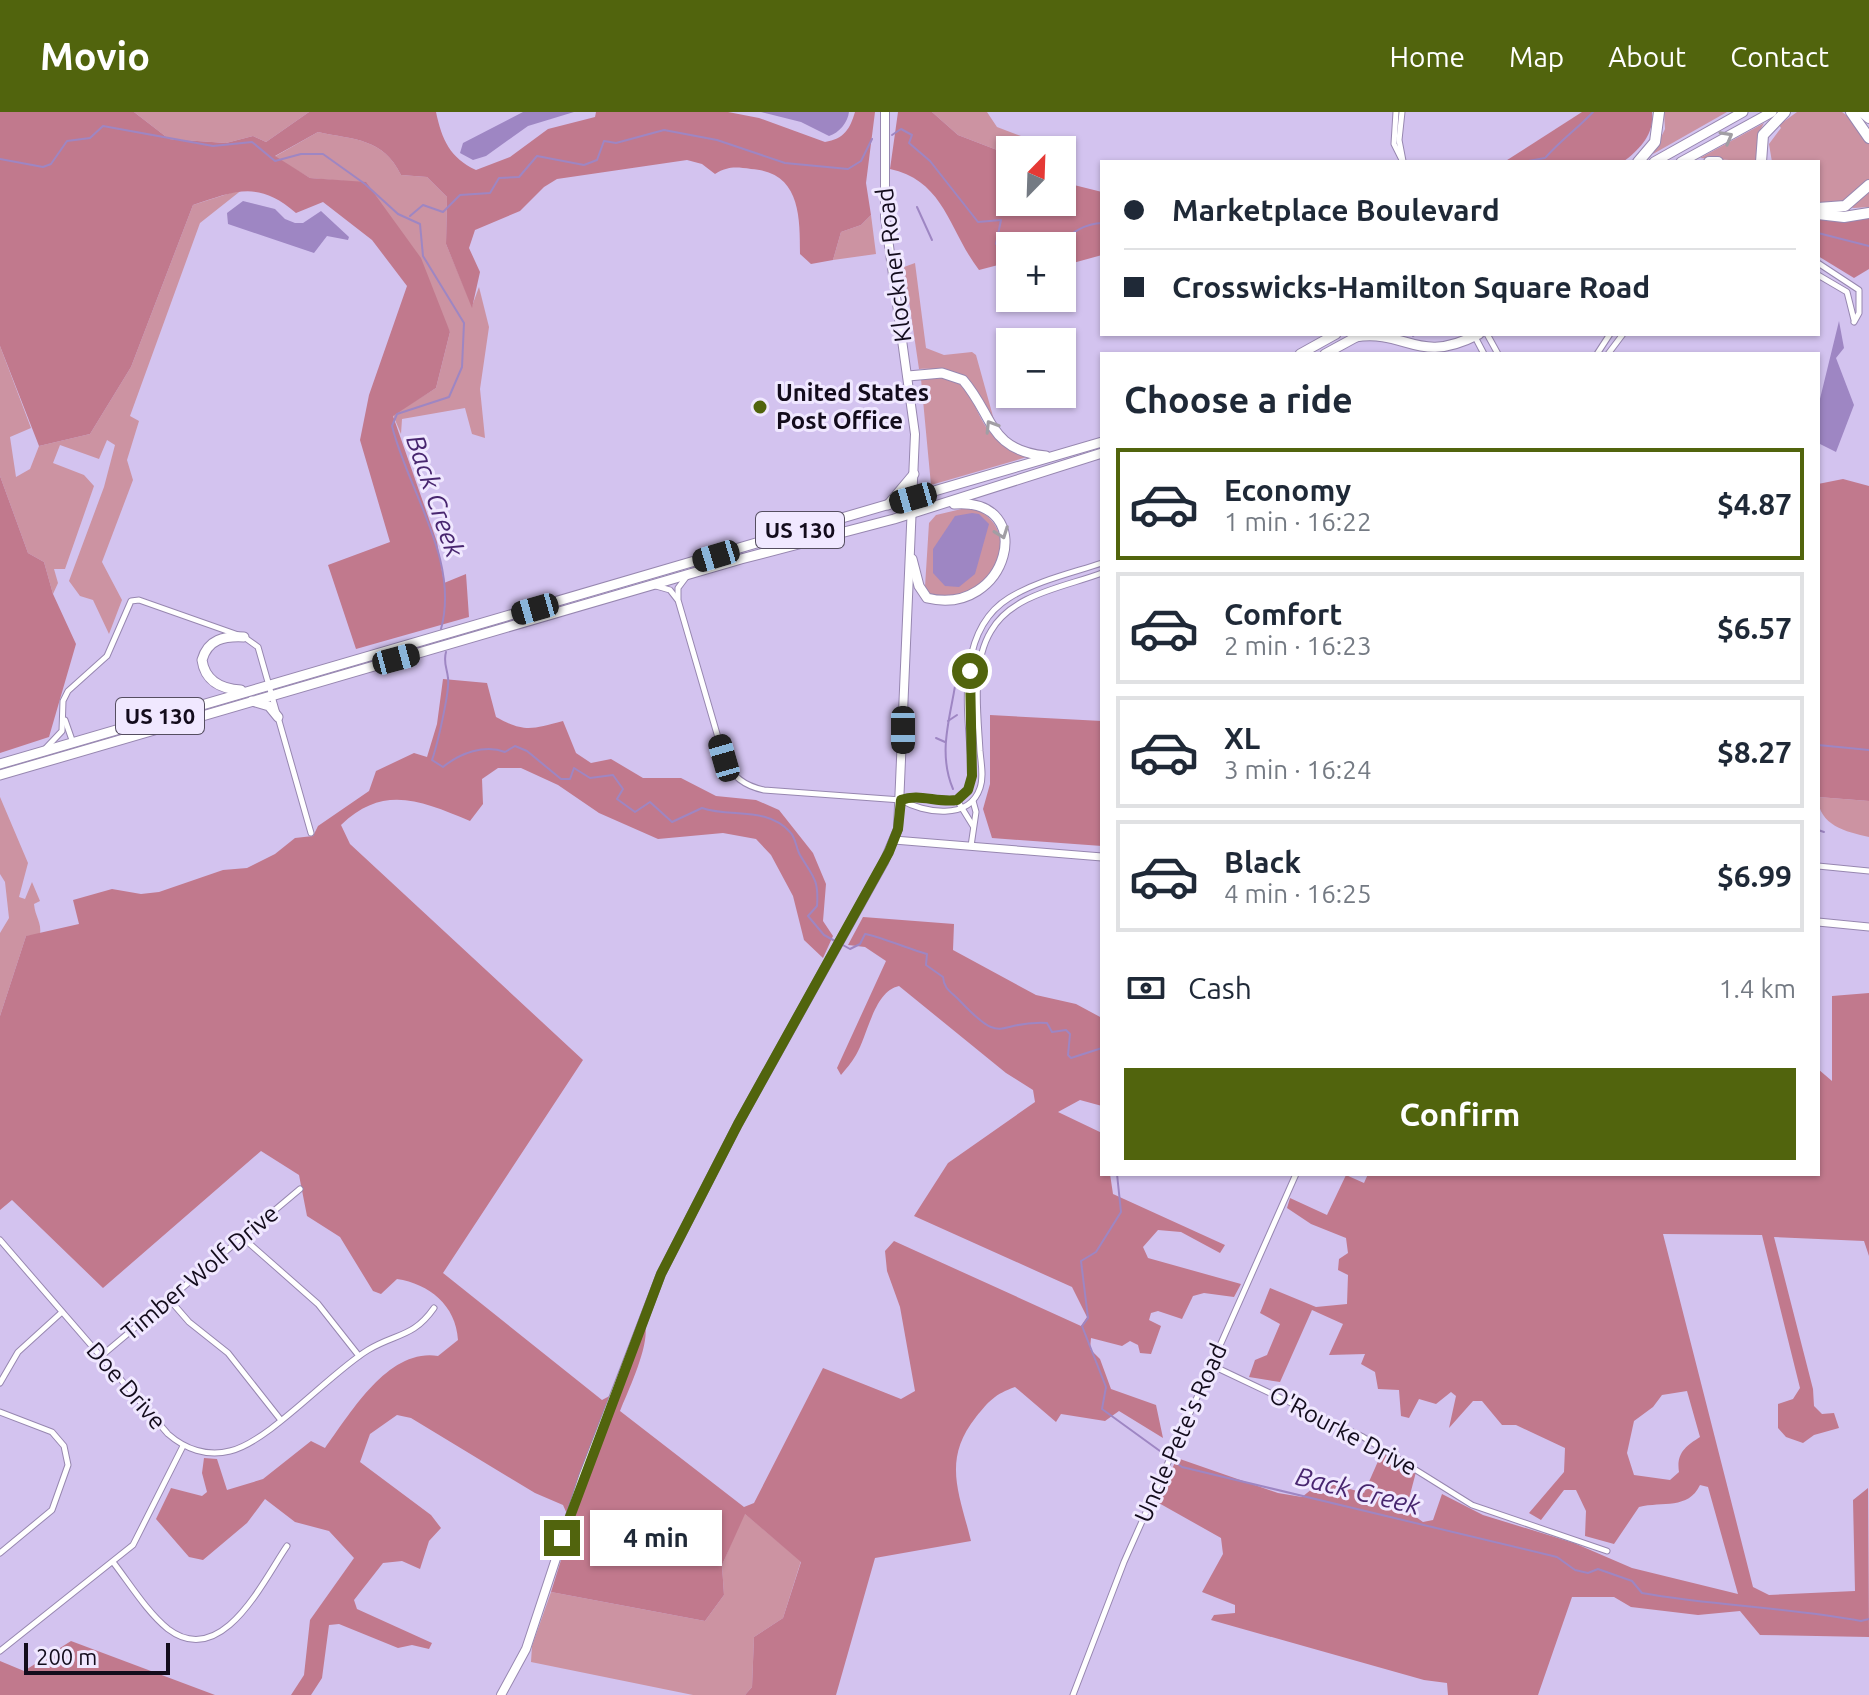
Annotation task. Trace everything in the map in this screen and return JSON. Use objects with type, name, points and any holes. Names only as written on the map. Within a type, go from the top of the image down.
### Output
[{"type":"highway","points":[[1640,160],[1655,142],[1659,112]]},
{"type":"highway","points":[[1658,160],[1743,112]]},
{"type":"highway","points":[[1685,160],[1772,112]]},
{"type":"highway","points":[[1761,160],[1763,135],[1785,112]]},
{"type":"highway","points":[[1851,112],[1869,138]]},
{"type":"highway","points":[[1862,112],[1869,118]]},
{"type":"highway","points":[[1820,211],[1845,206],[1869,185]]},
{"type":"highway","points":[[1820,211],[1844,217],[1869,213]]},
{"type":"highway","points":[[1304,352],[1332,336]]},
{"type":"highway","points":[[1329,352],[1358,336]]},
{"type":"highway","points":[[1380,336],[1434,349],[1473,336]]},
{"type":"highway","points":[[908,376],[953,374],[972,390],[989,425],[1010,447],[1028,454],[1057,456]]},
{"type":"highway","name":"US 130","points":[[688,570],[888,505],[1100,443]]},
{"type":"highway","name":"US 130","points":[[0,775],[249,695],[688,570],[939,506],[1100,454]]},
{"type":"highway","points":[[888,505],[914,474]]},
{"type":"highway","points":[[912,559],[923,595],[937,601],[970,595],[989,582],[1004,560],[1007,551],[1004,530],[989,511],[972,504],[939,506]]},
{"type":"highway","points":[[653,585],[688,570]]},
{"type":"highway","name":"US 130","points":[[270,689],[653,585]]},
{"type":"highway","points":[[244,637],[214,641],[206,648],[202,660],[213,682],[266,704],[278,717]]},
{"type":"highway","name":"US 130","points":[[0,764],[72,740],[249,695]]},
{"type":"highway","points":[[39,761],[67,748],[72,740]]},
{"type":"main road","name":"Klockner Road","points":[[885,112],[885,217],[915,434],[913,513]]},
{"type":"main road","points":[[501,1695],[526,1649],[583,1477],[661,1274],[738,1124],[894,840],[901,800],[913,513]]},
{"type":"street","points":[[1396,112],[1393,136],[1395,151],[1402,160]]},
{"type":"street","points":[[1402,112],[1399,140],[1403,160]]},
{"type":"street","points":[[1820,264],[1859,290],[1859,313],[1854,322],[1847,292],[1820,276]]},
{"type":"street","points":[[901,800],[913,795],[939,801],[957,800],[968,790],[972,776],[970,671],[973,650],[983,623],[995,608],[1016,594],[1100,564]]},
{"type":"street","points":[[688,570],[678,588],[678,600],[724,758],[733,775],[743,783],[764,790],[901,800],[912,806],[940,811],[963,808],[973,801],[982,781],[980,671],[990,631],[1007,611],[1021,601],[1100,574]]},
{"type":"street","points":[[653,585],[665,587],[678,600]]},
{"type":"street","points":[[45,748],[62,731],[68,691],[107,656],[131,601],[139,600],[244,637],[258,647],[311,833]]},
{"type":"street","points":[[63,715],[72,740]]},
{"type":"street","points":[[957,800],[973,826]]},
{"type":"street","points":[[971,846],[976,812],[973,801]]},
{"type":"street","points":[[899,823],[907,837],[920,842]]},
{"type":"street","points":[[894,840],[1100,857]]},
{"type":"street","points":[[889,852],[910,842]]},
{"type":"street","points":[[1820,866],[1869,871]]},
{"type":"street","points":[[1820,922],[1869,927]]},
{"type":"street","name":"Uncle Pete's Road","points":[[1073,1695],[1109,1598],[1295,1176]]},
{"type":"street","name":"Timber Wolf Drive","points":[[100,1357],[300,1189]]},
{"type":"street","points":[[242,1237],[318,1304],[359,1356]]},
{"type":"street","name":"Doe Drive","points":[[0,1240],[168,1434],[183,1446],[202,1452],[228,1452],[252,1441],[359,1356],[414,1331],[434,1308]]},
{"type":"street","points":[[0,1257],[8,1250]]},
{"type":"street","points":[[169,1299],[189,1322],[228,1353],[280,1419]]},
{"type":"street","points":[[0,1383],[18,1352],[62,1312]]},
{"type":"street","name":"O'Rourke Drive","points":[[1211,1365],[1363,1437],[1472,1505],[1607,1551]]},
{"type":"street","points":[[0,1412],[52,1432],[64,1446],[68,1465],[52,1510],[0,1553]]},
{"type":"street","points":[[0,1651],[113,1562],[139,1537],[183,1446]]},
{"type":"street","points":[[113,1562],[168,1629],[188,1638],[203,1639],[231,1626],[287,1546]]},
{"type":"shaded area","points":[[0,112],[134,112],[169,139],[226,143],[253,136],[266,142],[309,112],[436,112],[448,147],[460,160],[476,170],[510,157],[548,129],[595,117],[596,112],[728,112],[759,118],[825,142],[845,132],[855,112],[875,112],[866,183],[871,215],[861,225],[841,232],[833,260],[811,264],[800,254],[794,198],[779,178],[767,172],[732,168],[715,174],[702,164],[687,160],[557,179],[544,187],[520,211],[475,230],[469,248],[480,272],[472,308],[446,244],[447,197],[427,177],[401,175],[394,163],[377,147],[356,139],[318,132],[275,156],[310,178],[366,182],[421,258],[450,332],[436,388],[393,416],[437,542],[444,583],[466,574],[469,617],[356,649],[328,565],[390,542],[360,440],[369,395],[407,286],[372,240],[323,202],[296,213],[270,196],[246,191],[193,205],[131,367],[90,434],[39,446],[0,346]]},
{"type":"shaded area","points":[[134,112],[309,112],[266,142],[253,136],[226,143],[169,139]]},
{"type":"shaded area","points":[[523,112],[574,112],[528,126],[486,156],[473,160],[460,153],[463,143]]},
{"type":"shaded area","points":[[761,112],[849,112],[842,127],[829,136],[801,122]]},
{"type":"shaded area","points":[[898,112],[932,112],[958,135],[996,150],[996,216],[1076,216],[1076,186],[1100,192],[1100,256],[1076,262],[1076,232],[996,232],[996,266],[979,270],[944,209],[923,184],[890,169]]},
{"type":"shaded area","points":[[932,112],[987,112],[997,127],[1021,136],[996,136],[996,150],[958,135]]},
{"type":"shaded area","points":[[1582,112],[1652,112],[1651,127],[1645,141],[1625,160],[1507,160]]},
{"type":"shaded area","points":[[1664,112],[1727,112],[1653,154],[1665,129]]},
{"type":"shaded area","points":[[1797,112],[1842,112],[1869,132],[1869,207],[1854,208],[1820,202],[1820,160],[1772,160],[1769,144],[1781,128],[1779,125]]},
{"type":"shaded area","points":[[1764,123],[1757,136],[1758,160],[1700,158]]},
{"type":"shaded area","points":[[318,132],[356,139],[377,147],[394,163],[401,175],[427,177],[447,197],[446,244],[472,306],[479,287],[489,327],[480,389],[485,438],[472,434],[465,408],[402,419],[401,434],[393,415],[436,388],[450,332],[366,183],[310,178],[274,157]]},
{"type":"shaded area","points":[[243,189],[200,223],[130,416],[139,421],[127,460],[133,480],[102,562],[122,600],[109,634],[93,600],[80,596],[69,581],[104,487],[115,445],[107,440],[99,459],[60,445],[53,463],[84,475],[94,486],[65,569],[54,569],[58,583],[53,594],[44,562],[28,553],[0,476],[0,346],[31,428],[10,437],[16,477],[30,469],[39,446],[90,434],[131,367],[193,205]]},
{"type":"shaded area","points":[[243,201],[275,209],[285,219],[295,223],[303,223],[321,211],[349,237],[348,240],[327,236],[314,253],[228,224],[227,213]]},
{"type":"shaded area","points":[[871,215],[876,254],[833,260],[841,232],[861,225]]},
{"type":"shaded area","points":[[1869,218],[1869,269],[1854,278],[1820,257],[1820,220]]},
{"type":"shaded area","points":[[915,263],[926,348],[944,355],[972,352],[976,355],[994,420],[966,380],[948,371],[919,369],[904,267]]},
{"type":"shaded area","points":[[1839,321],[1844,348],[1836,358],[1854,405],[1836,452],[1820,444],[1820,399]]},
{"type":"shaded area","points":[[946,376],[967,392],[993,435],[1027,457],[931,485],[921,379]]},
{"type":"shaded area","points":[[0,476],[28,553],[44,562],[53,594],[76,644],[49,737],[0,753]]},
{"type":"shaded area","points":[[1843,479],[1869,486],[1869,801],[1820,797],[1820,484]]},
{"type":"shaded area","points":[[970,507],[985,515],[995,526],[1000,538],[1000,552],[995,566],[975,588],[960,595],[929,594],[925,587],[929,523],[936,515]]},
{"type":"shaded area","points":[[979,514],[989,524],[975,574],[959,587],[945,586],[933,573],[933,549],[955,516]]},
{"type":"shaded area","points":[[443,679],[487,683],[496,717],[522,727],[563,721],[576,753],[591,763],[611,759],[643,778],[681,778],[716,796],[756,800],[779,810],[813,853],[826,884],[823,921],[833,936],[823,958],[804,940],[793,896],[771,855],[756,839],[723,833],[658,839],[599,813],[558,785],[521,768],[498,768],[482,779],[483,804],[470,821],[435,807],[388,800],[372,804],[341,825],[350,844],[583,1060],[443,1273],[602,1400],[619,1391],[645,1325],[641,1356],[620,1411],[744,1507],[754,1503],[823,1368],[901,1399],[915,1391],[900,1307],[887,1271],[885,1251],[894,1241],[1081,1326],[1087,1317],[1072,1287],[914,1216],[948,1163],[1035,1102],[1033,1090],[1006,1073],[899,986],[883,996],[856,1055],[841,1075],[837,1068],[886,961],[865,947],[848,945],[863,917],[954,924],[953,950],[1036,995],[1076,1004],[1100,1017],[1100,1105],[1080,1100],[1058,1112],[1100,1132],[1100,1176],[1110,1176],[1113,1194],[1225,1245],[1220,1253],[1181,1232],[1158,1230],[1143,1247],[1148,1258],[1241,1284],[1234,1297],[1204,1293],[1193,1296],[1182,1319],[1158,1311],[1151,1313],[1149,1320],[1161,1326],[1151,1354],[1140,1353],[1138,1345],[1130,1341],[1122,1346],[1091,1338],[1090,1349],[1100,1359],[1111,1389],[1156,1405],[1163,1438],[1119,1411],[1105,1421],[1061,1414],[1056,1422],[1015,1387],[989,1402],[966,1433],[956,1462],[958,1492],[971,1541],[875,1558],[836,1695],[745,1695],[752,1687],[754,1637],[783,1618],[801,1562],[745,1514],[722,1565],[724,1595],[705,1621],[551,1592],[572,1525],[563,1505],[535,1493],[411,1418],[397,1415],[370,1434],[360,1462],[431,1515],[441,1528],[429,1541],[420,1569],[402,1561],[383,1563],[354,1600],[357,1609],[432,1643],[429,1649],[412,1645],[398,1648],[339,1624],[329,1625],[322,1678],[311,1695],[291,1695],[304,1675],[310,1620],[354,1558],[329,1531],[295,1522],[265,1499],[247,1523],[203,1560],[189,1557],[156,1519],[171,1488],[202,1496],[207,1492],[202,1473],[204,1458],[217,1459],[227,1490],[263,1479],[311,1441],[325,1448],[359,1401],[387,1372],[420,1356],[438,1356],[458,1340],[452,1316],[439,1298],[409,1282],[397,1279],[381,1294],[373,1291],[340,1237],[307,1216],[299,1175],[261,1151],[103,1288],[12,1200],[0,1210],[0,1016],[26,936],[79,924],[73,900],[112,889],[141,894],[159,892],[223,870],[247,868],[275,854],[295,838],[313,836],[318,826],[369,791],[376,771],[414,753],[427,757],[437,724]]},
{"type":"shaded area","points":[[990,715],[1100,721],[1100,846],[992,838],[983,809],[990,784]]},
{"type":"shaded area","points":[[0,797],[28,863],[19,897],[25,899],[32,882],[40,901],[34,904],[40,935],[26,936],[0,1016],[0,933],[9,918],[5,882],[0,874]]},
{"type":"shaded area","points":[[1820,797],[1869,801],[1869,837],[1835,826],[1823,814]]},
{"type":"shaded area","points":[[1869,993],[1869,1256],[1864,1241],[1774,1237],[1813,1389],[1814,1406],[1822,1414],[1834,1413],[1839,1428],[1814,1435],[1803,1443],[1786,1437],[1778,1428],[1778,1404],[1793,1399],[1800,1388],[1762,1235],[1663,1234],[1753,1587],[1769,1595],[1855,1591],[1853,1500],[1868,1488],[1869,1637],[1760,1635],[1740,1611],[1698,1615],[1631,1607],[1614,1597],[1572,1597],[1538,1695],[1448,1695],[1447,1683],[1424,1680],[1211,1620],[1214,1615],[1235,1613],[1235,1605],[1202,1592],[1223,1554],[1221,1538],[1157,1502],[1177,1458],[1278,1493],[1302,1497],[1322,1481],[1364,1493],[1383,1450],[1416,1472],[1406,1510],[1423,1522],[1433,1520],[1442,1494],[1483,1515],[1574,1543],[1632,1568],[1738,1594],[1708,1487],[1700,1485],[1695,1493],[1682,1501],[1639,1507],[1614,1544],[1585,1536],[1586,1511],[1576,1490],[1564,1490],[1541,1520],[1529,1513],[1564,1472],[1565,1448],[1516,1425],[1502,1425],[1482,1401],[1473,1401],[1449,1428],[1456,1396],[1451,1392],[1436,1404],[1419,1399],[1409,1418],[1401,1416],[1399,1390],[1378,1389],[1375,1372],[1361,1364],[1365,1354],[1329,1355],[1343,1324],[1312,1310],[1280,1382],[1249,1377],[1255,1360],[1267,1355],[1280,1324],[1260,1313],[1270,1288],[1316,1307],[1347,1304],[1348,1275],[1338,1270],[1339,1259],[1348,1253],[1346,1238],[1311,1224],[1287,1208],[1290,1198],[1327,1215],[1346,1176],[1364,1183],[1367,1176],[1820,1176],[1820,1071],[1832,1081],[1832,996]],"holes":[[[1687,1391],[1700,1437],[1690,1444],[1679,1460],[1679,1472],[1670,1480],[1634,1475],[1627,1453],[1634,1421],[1653,1407],[1662,1395]]]},
{"type":"shaded area","points":[[744,1513],[801,1561],[783,1618],[754,1637],[752,1687],[745,1695],[693,1695],[531,1662],[532,1646],[551,1592],[705,1621],[724,1595],[722,1565]]},
{"type":"shaded area","points":[[71,1641],[215,1695],[0,1695],[0,1661],[24,1671]]},
{"type":"waterway","points":[[1546,157],[1593,112]]},
{"type":"waterway","name":"Back Creek","points":[[0,159],[43,167],[51,164],[67,141],[90,138],[103,126],[213,146],[252,142],[275,161],[301,154],[323,154],[365,184],[398,214],[420,224],[423,256],[464,323],[462,367],[449,397],[397,414],[392,426],[438,552],[444,577],[445,603],[441,629]]},
{"type":"waterway","points":[[892,135],[901,129],[912,135],[909,143],[930,161],[978,222],[1001,220],[998,232]]},
{"type":"waterway","points":[[410,216],[423,205],[443,212],[460,195],[490,193],[499,178],[519,177],[537,156],[584,165],[597,160],[604,141],[616,143],[664,130],[717,140],[785,163],[848,169],[861,161],[872,139]]},
{"type":"waterway","points":[[1534,160],[1545,158]]},
{"type":"waterway","points":[[917,207],[932,240]]},
{"type":"waterway","points":[[1075,232],[1100,223]]},
{"type":"waterway","points":[[1820,234],[1869,246]]},
{"type":"waterway","name":"Back Creek","points":[[446,652],[447,694],[432,760],[443,767],[473,751],[489,749],[505,752],[515,746],[527,751],[561,779],[570,779],[574,768],[590,778],[613,775],[623,789],[617,799],[635,812],[650,802],[672,822],[702,808],[770,819],[792,834],[817,890],[817,906],[808,916],[824,935],[835,941]]},
{"type":"waterway","points":[[953,789],[948,774],[946,745],[957,672]]},
{"type":"waterway","points":[[948,721],[957,715]]},
{"type":"waterway","points":[[936,738],[945,742]]},
{"type":"waterway","points":[[1820,745],[1869,750]]},
{"type":"waterway","points":[[1820,831],[1824,832]]},
{"type":"waterway","name":"Back Creek","points":[[841,944],[850,949],[860,944],[865,934],[927,954],[926,965],[943,977],[949,991],[986,1024],[1001,1029],[1047,1023],[1052,1032],[1066,1030],[1070,1034],[1068,1055],[1071,1058],[1100,1049]]},
{"type":"waterway","name":"Back Creek","points":[[1117,1176],[1121,1212],[1096,1252],[1081,1261],[1088,1318],[1082,1326],[1106,1387],[1102,1409],[1182,1467],[1557,1557],[1575,1570],[1588,1573],[1598,1569],[1632,1581],[1642,1593],[1861,1621],[1869,1619]]},
{"type":"place","name":"United States Post Office","points":[[760,407]]},
{"type":"route","points":[[562,1538],[661,1274],[738,1124],[889,852],[898,829],[901,800],[913,795],[939,801],[957,800],[968,790],[972,776],[968,714],[970,671]]}]
